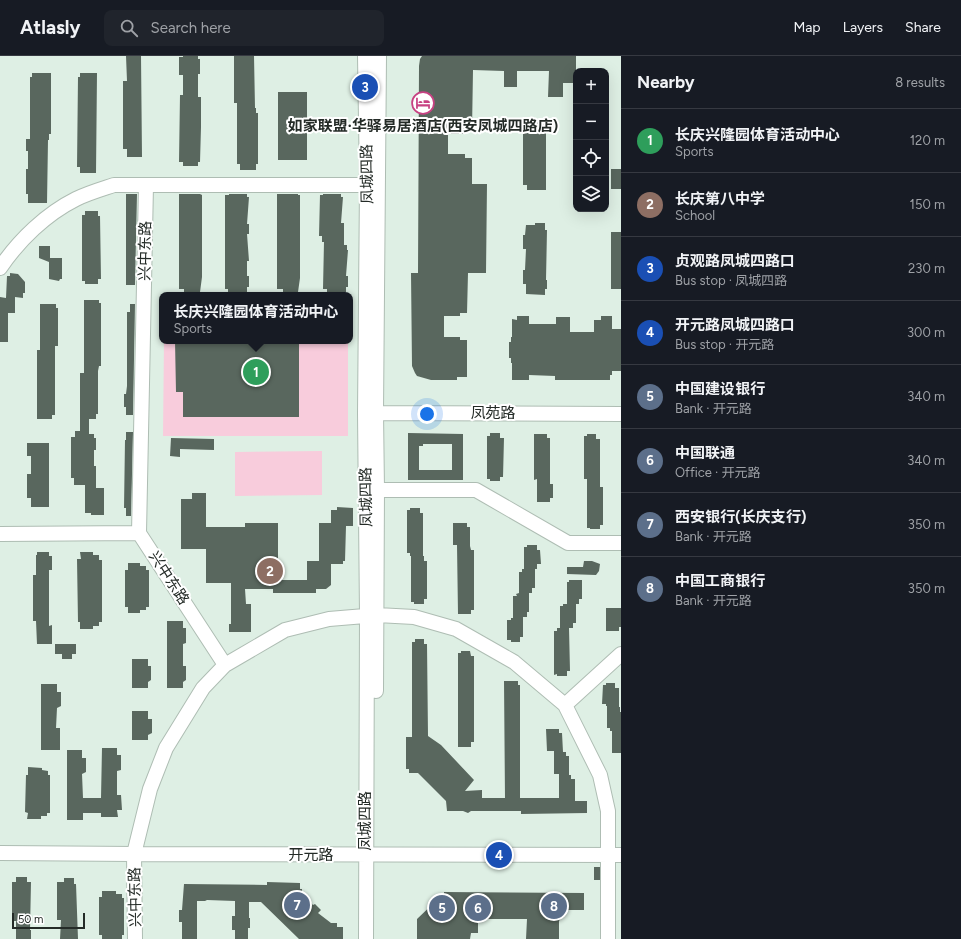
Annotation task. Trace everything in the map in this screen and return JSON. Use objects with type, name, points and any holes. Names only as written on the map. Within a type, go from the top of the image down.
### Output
[{"type":"street","name":"凤城四路","points":[[364,56],[372,615],[370,855],[366,939]]},
{"type":"street","name":"凤城四路","points":[[372,615],[377,490],[370,412],[379,56]]},
{"type":"street","points":[[0,268],[11,252],[52,214],[77,198],[114,185],[367,185]]},
{"type":"street","name":"兴中东路","points":[[136,939],[134,854],[150,789],[166,748],[203,688],[225,666],[139,533],[146,185]]},
{"type":"street","name":"凤苑路","points":[[370,412],[621,414]]},
{"type":"street","points":[[377,490],[476,490],[568,543],[621,543]]},
{"type":"street","points":[[0,534],[139,533]]},
{"type":"street","points":[[225,666],[285,630],[329,619],[372,615],[414,617],[456,629],[514,662],[565,705],[600,775],[608,811],[615,855],[608,939]]},
{"type":"street","points":[[565,705],[621,654]]},
{"type":"street","name":"开元路","points":[[0,853],[615,855]]},
{"type":"street","name":"凤城四路","points":[[370,855],[376,939]]},
{"type":"shaded area","points":[[164,344],[348,344],[348,436],[163,436]]},
{"type":"shaded area","points":[[322,451],[322,495],[235,496],[235,452]]},
{"type":"building","points":[[126,56],[141,56],[142,157],[127,157],[127,149],[123,149],[123,81],[127,81]]},
{"type":"building","points":[[198,56],[198,59],[200,59],[200,74],[198,74],[198,97],[201,97],[201,127],[200,162],[198,162],[198,166],[183,166],[183,162],[179,162],[180,95],[183,95],[183,75],[179,75],[179,57]]},
{"type":"building","points":[[234,56],[254,56],[255,108],[256,113],[258,113],[258,164],[256,164],[256,170],[240,170],[240,164],[237,164],[237,103],[234,103]]},
{"type":"building","points":[[422,56],[576,56],[576,68],[573,68],[573,83],[563,83],[563,97],[548,97],[549,71],[517,71],[517,87],[504,87],[504,71],[473,70],[472,130],[465,130],[465,134],[448,134],[448,154],[465,154],[465,158],[472,158],[472,184],[487,184],[486,273],[468,273],[467,313],[460,313],[460,316],[444,316],[444,337],[460,337],[460,340],[467,340],[467,377],[457,377],[457,380],[431,380],[417,376],[412,366],[411,273],[418,273],[420,59]]},
{"type":"building","points":[[32,73],[51,73],[51,134],[49,134],[48,140],[47,203],[28,203],[28,194],[26,194],[28,151],[26,151],[26,139],[30,139],[30,77],[32,77]]},
{"type":"building","points":[[80,73],[97,73],[96,173],[80,173],[80,167],[77,167],[78,77],[80,77]]},
{"type":"building","points":[[278,92],[307,92],[307,160],[278,160]]},
{"type":"building","points":[[546,122],[546,190],[527,190],[527,185],[523,185],[523,127],[528,127],[528,123]]},
{"type":"building","points":[[611,169],[621,169],[621,189],[611,189]]},
{"type":"building","points":[[126,194],[137,194],[135,285],[126,285]]},
{"type":"building","points":[[179,194],[202,195],[202,277],[200,292],[184,292],[184,289],[179,289]]},
{"type":"building","points":[[247,194],[247,197],[249,197],[247,224],[249,224],[249,234],[247,234],[249,261],[247,261],[247,276],[249,276],[249,287],[247,287],[247,292],[228,292],[228,289],[225,289],[225,195]]},
{"type":"building","points":[[277,194],[300,195],[300,278],[298,292],[283,292],[283,289],[277,289]]},
{"type":"building","points":[[341,194],[341,197],[343,197],[341,223],[344,223],[344,245],[347,245],[348,250],[346,276],[348,276],[348,287],[346,287],[346,292],[327,292],[327,289],[323,289],[324,242],[322,242],[322,236],[319,236],[320,195]]},
{"type":"building","points":[[85,211],[98,211],[98,216],[100,216],[101,279],[98,279],[98,284],[85,284],[85,281],[82,281],[82,215],[85,215]]},
{"type":"building","points":[[535,223],[545,223],[545,230],[547,230],[547,289],[545,289],[545,295],[526,294],[526,284],[523,284],[526,249],[523,249],[523,235],[525,235],[526,225],[535,225]]},
{"type":"building","points":[[611,232],[621,232],[621,289],[611,289]]},
{"type":"building","points":[[39,246],[50,246],[50,258],[62,258],[62,279],[59,281],[49,279],[49,262],[39,258]]},
{"type":"building","points":[[10,273],[18,274],[25,282],[25,293],[23,293],[23,298],[15,297],[15,313],[8,313],[8,342],[0,342],[0,297],[6,298],[7,276],[10,276]]},
{"type":"building","points":[[84,300],[99,300],[99,303],[101,303],[101,366],[99,366],[98,371],[98,414],[96,414],[96,419],[89,419],[89,434],[94,434],[94,438],[96,438],[94,466],[96,466],[96,488],[104,488],[104,515],[91,515],[91,513],[85,513],[85,485],[74,485],[74,478],[71,478],[71,437],[75,437],[75,431],[80,431],[80,373],[84,373]]},
{"type":"building","points":[[40,304],[56,304],[56,308],[58,308],[58,346],[55,346],[55,415],[52,415],[52,419],[37,419],[37,350],[40,350]]},
{"type":"building","points":[[130,304],[135,304],[133,415],[126,415],[126,407],[124,407],[124,394],[126,394],[127,386],[127,312],[130,312]]},
{"type":"building","points":[[517,316],[529,316],[529,324],[556,324],[556,317],[570,317],[570,332],[594,332],[594,320],[601,320],[601,316],[612,316],[612,329],[621,329],[621,371],[612,371],[610,380],[555,380],[555,376],[529,375],[529,380],[512,380],[512,363],[511,358],[509,358],[509,342],[511,342],[512,337],[512,319],[517,320]]},
{"type":"building","points":[[175,344],[299,344],[299,417],[183,417],[183,392],[176,392]]},
{"type":"building","points":[[126,432],[133,432],[131,516],[126,516],[126,508],[124,508]]},
{"type":"building","points":[[408,433],[463,434],[463,480],[408,480]],"holes":[[[423,444],[452,444],[452,470],[419,470],[419,446],[423,446]]]},
{"type":"building","points":[[490,433],[500,433],[500,438],[504,438],[503,477],[500,477],[500,481],[490,481],[490,479],[487,479],[487,436],[490,436]]},
{"type":"building","points":[[534,434],[547,434],[547,438],[550,438],[550,484],[553,484],[553,498],[550,498],[550,502],[537,502],[537,479],[534,480]]},
{"type":"building","points":[[587,434],[596,434],[596,439],[600,439],[600,487],[603,487],[603,525],[600,525],[600,529],[587,528],[587,479],[584,479],[584,436],[587,436]]},
{"type":"building","points":[[171,438],[214,439],[214,450],[180,449],[180,457],[170,456]]},
{"type":"building","points":[[27,443],[49,443],[49,507],[31,507],[31,498],[27,498],[27,474],[31,474],[31,456],[27,456]]},
{"type":"building","points":[[192,493],[206,493],[206,527],[245,527],[245,523],[278,523],[278,580],[307,580],[307,561],[319,561],[319,523],[331,523],[331,510],[337,510],[337,507],[353,508],[353,526],[346,526],[345,561],[343,561],[343,564],[331,564],[331,585],[326,589],[316,589],[316,593],[273,593],[273,589],[245,589],[246,604],[251,604],[251,632],[229,632],[229,624],[231,624],[231,583],[206,583],[206,549],[181,549],[181,499],[192,499]]},
{"type":"building","points":[[410,508],[420,508],[420,513],[423,513],[423,556],[424,561],[427,561],[427,599],[424,599],[424,604],[414,604],[414,602],[411,602],[411,556],[410,553],[407,553],[407,510],[410,510]]},
{"type":"building","points":[[453,523],[467,523],[467,527],[470,527],[470,546],[471,550],[474,550],[474,610],[471,610],[471,614],[458,614],[457,545],[453,545]]},
{"type":"building","points":[[527,545],[537,545],[537,550],[540,550],[541,564],[537,564],[537,569],[535,569],[535,588],[532,588],[532,593],[529,593],[529,612],[527,612],[527,617],[523,617],[523,637],[520,637],[520,642],[511,642],[511,640],[507,640],[507,620],[511,620],[511,618],[513,618],[513,596],[517,596],[516,594],[519,593],[519,572],[522,572],[522,569],[524,569],[524,547],[527,547]]},
{"type":"building","points":[[37,552],[49,552],[49,556],[52,556],[52,570],[49,570],[49,626],[52,625],[52,644],[37,644],[36,621],[33,621],[33,575],[36,575]]},
{"type":"building","points":[[80,552],[93,552],[93,555],[99,555],[99,560],[102,560],[102,622],[99,622],[99,626],[93,626],[93,629],[80,629],[80,622],[78,622],[77,559],[81,559]]},
{"type":"building","points":[[584,561],[592,561],[600,564],[599,571],[596,575],[567,574],[567,567],[583,567]]},
{"type":"building","points":[[128,563],[140,563],[140,566],[146,566],[146,570],[149,570],[149,607],[146,607],[146,610],[140,610],[140,613],[128,613],[128,607],[125,607],[125,570],[128,570]]},
{"type":"building","points":[[569,580],[582,580],[582,599],[579,599],[579,604],[576,604],[576,623],[573,623],[573,628],[569,628],[570,671],[567,671],[567,676],[557,676],[557,674],[554,675],[554,631],[557,631],[557,628],[560,628],[560,606],[567,604],[567,582],[569,582]]},
{"type":"building","points":[[606,608],[621,608],[621,627],[619,627],[619,631],[606,631]]},
{"type":"building","points":[[167,621],[183,621],[183,628],[186,628],[186,643],[183,644],[183,666],[186,666],[186,680],[183,682],[183,688],[167,688]]},
{"type":"building","points":[[415,639],[424,639],[424,644],[427,644],[428,736],[441,745],[474,780],[465,791],[482,790],[482,798],[505,798],[504,681],[518,681],[518,685],[520,685],[520,798],[559,798],[559,774],[554,774],[554,751],[547,751],[546,729],[559,729],[559,733],[562,733],[563,752],[566,752],[566,756],[569,756],[569,775],[571,775],[571,779],[575,779],[575,801],[587,801],[587,813],[521,814],[521,811],[471,811],[468,813],[463,811],[447,811],[446,801],[418,773],[409,773],[409,769],[406,769],[406,737],[412,737],[412,642],[415,642]]},
{"type":"building","points":[[55,644],[76,644],[76,654],[72,654],[72,659],[62,659],[62,654],[55,654]]},
{"type":"building","points":[[461,651],[470,651],[471,656],[474,656],[474,742],[471,742],[471,747],[458,747],[458,653],[461,653]]},
{"type":"building","points":[[132,659],[148,659],[148,666],[151,666],[151,680],[148,682],[148,688],[132,688]]},
{"type":"building","points":[[606,683],[615,683],[615,688],[619,688],[619,707],[621,712],[621,753],[612,753],[612,731],[610,731],[610,728],[607,728],[607,706],[606,704],[602,704],[603,685],[606,685]]},
{"type":"building","points":[[41,684],[57,684],[57,692],[61,692],[61,706],[57,708],[56,728],[60,728],[60,750],[41,750]]},
{"type":"building","points":[[132,711],[148,711],[148,719],[152,719],[152,733],[148,735],[148,740],[132,740]]},
{"type":"building","points":[[102,748],[117,748],[117,755],[121,755],[121,770],[117,771],[117,795],[121,795],[122,810],[117,810],[118,817],[101,817],[101,813],[83,813],[83,820],[67,820],[67,750],[82,750],[82,758],[86,758],[86,772],[82,774],[83,798],[101,798]]},
{"type":"building","points":[[28,767],[42,768],[42,770],[48,771],[48,775],[50,775],[50,813],[47,813],[47,816],[41,816],[41,819],[27,819],[28,813],[25,812],[26,775],[28,775]]},
{"type":"building","points":[[594,867],[600,867],[600,880],[594,880]]},
{"type":"building","points":[[16,877],[27,877],[27,882],[31,882],[31,939],[16,939],[16,921],[12,921],[12,882],[16,882]]},
{"type":"building","points":[[64,878],[74,878],[74,884],[76,884],[78,939],[60,939],[61,920],[57,920],[57,882],[64,882]]},
{"type":"building","points":[[267,882],[300,883],[302,894],[313,905],[315,904],[321,910],[318,913],[331,923],[337,923],[337,927],[343,927],[343,939],[299,939],[261,902],[249,902],[250,928],[248,928],[248,939],[235,939],[235,930],[232,930],[232,916],[235,916],[235,901],[207,900],[197,901],[197,939],[182,939],[182,922],[179,922],[179,910],[182,910],[184,884],[267,885]]},
{"type":"building","points":[[102,891],[116,891],[116,894],[122,894],[122,898],[124,898],[124,935],[122,935],[122,939],[102,939],[102,935],[99,935],[99,897],[102,897]]},
{"type":"building","points":[[444,892],[584,893],[584,910],[561,910],[561,918],[559,921],[559,939],[526,939],[527,919],[478,919],[478,933],[471,933],[470,939],[417,939],[417,919],[439,898],[444,897]]},
{"type":"place","name":"贞观路凤城四路口","points":[[365,87]]},
{"type":"place","name":"如家联盟·华驿易居酒店(西安凤城四路店)","points":[[423,103]]},
{"type":"place","name":"长庆兴隆园体育活动中心","points":[[256,372]]},
{"type":"place","name":"长庆第八中学","points":[[270,571]]},
{"type":"place","name":"开元路凤城四路口","points":[[499,855]]},
{"type":"place","name":"西安银行(长庆支行)","points":[[297,905]]},
{"type":"place","name":"中国工商银行","points":[[554,906]]},
{"type":"place","name":"中国建设银行","points":[[442,908]]},
{"type":"place","name":"中国联通","points":[[478,908]]}]
